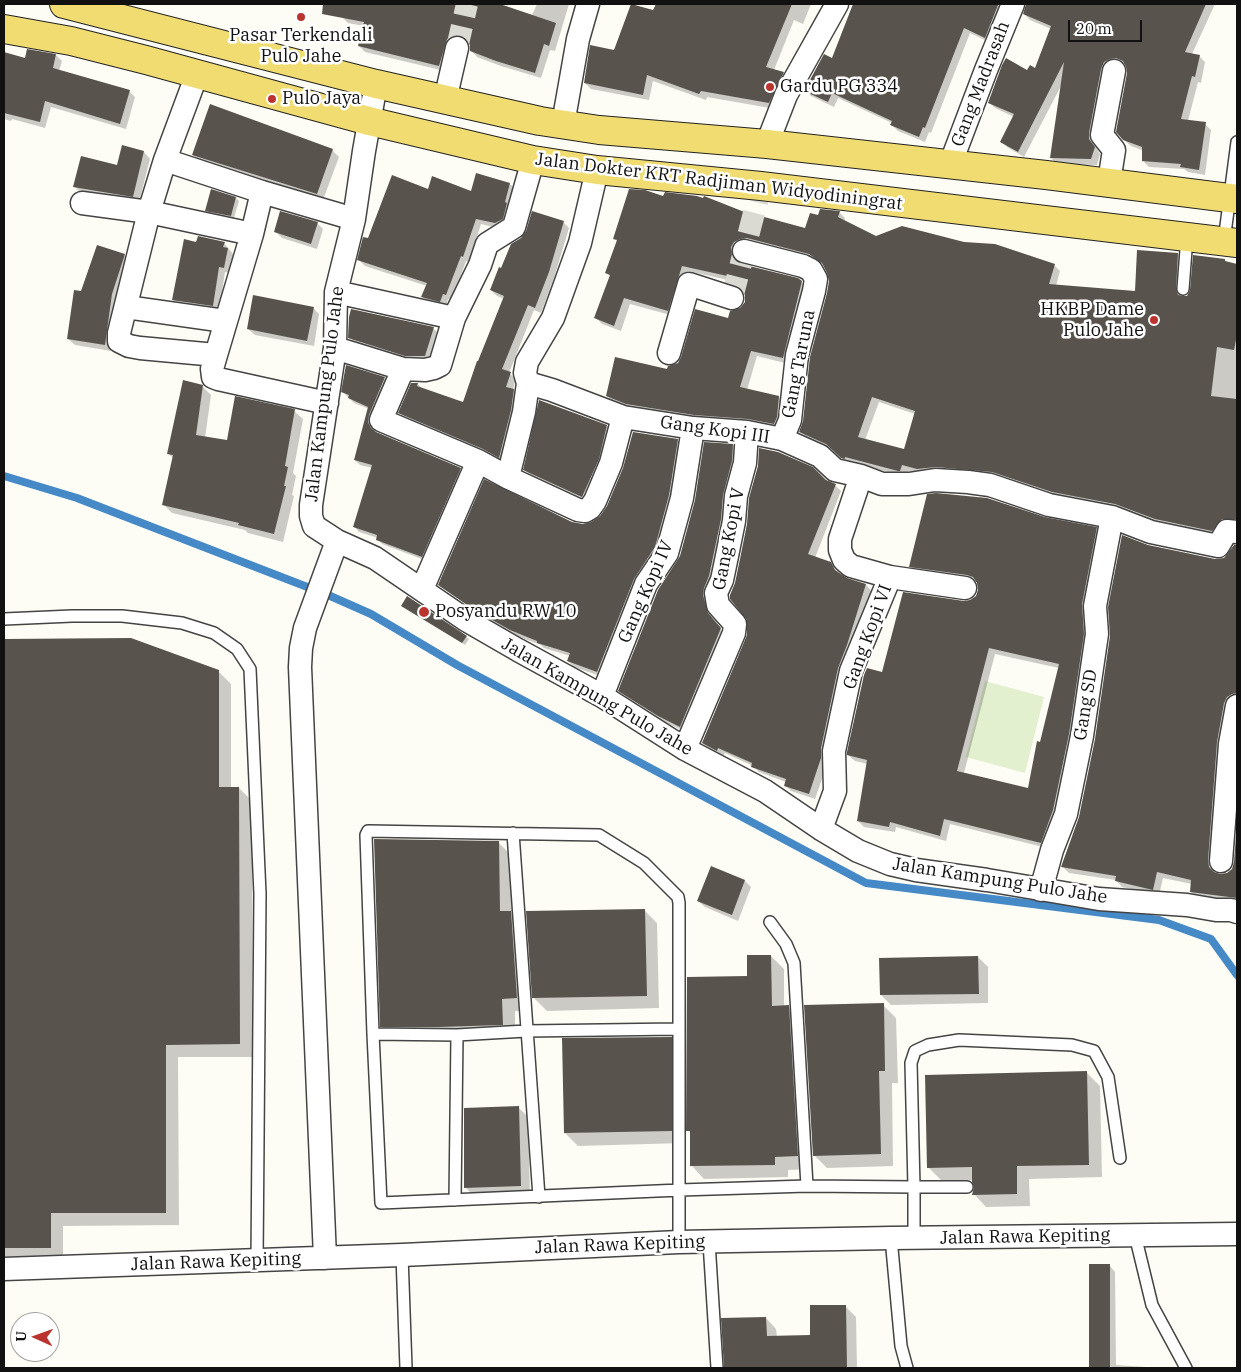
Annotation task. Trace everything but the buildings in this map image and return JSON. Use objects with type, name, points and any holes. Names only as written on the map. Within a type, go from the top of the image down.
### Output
[{"type":"main road","points":[[65,4],[376,84],[540,121],[599,130],[768,144],[1109,182],[1234,199]]},
{"type":"main road","name":"Jalan Dokter KRT Radjiman Widyodiningrat","points":[[4,29],[71,41],[369,121],[533,160],[597,170],[761,186],[1231,242]]},
{"type":"street","points":[[563,124],[578,39],[588,4]]},
{"type":"street","points":[[768,144],[786,95],[838,4]]},
{"type":"street","name":"Gang Madrasah","points":[[950,165],[1013,4]]},
{"type":"street","points":[[445,100],[457,48]]},
{"type":"street","points":[[1109,182],[1114,150],[1102,135],[1114,72]]},
{"type":"street","points":[[197,74],[165,160],[118,333],[119,341],[135,347],[216,354]]},
{"type":"street","name":"Jalan Kampung Pulo Jahe","points":[[376,84],[354,219],[336,292],[335,348],[311,505],[311,516],[314,526],[334,549],[376,558],[466,620],[602,696],[685,749],[766,791],[858,852],[890,864],[916,870],[1041,890],[1099,899],[1187,905],[1237,912]]},
{"type":"street","points":[[165,160],[262,192],[354,219]]},
{"type":"street","points":[[335,348],[403,369],[425,370],[440,365],[454,318],[480,265],[487,244],[514,227],[533,160]]},
{"type":"street","points":[[510,478],[510,468],[524,412],[527,362],[553,318],[580,243],[597,170]]},
{"type":"street","points":[[262,192],[252,234],[212,369],[213,377],[328,403]]},
{"type":"street","points":[[82,203],[150,212],[252,234]]},
{"type":"street","name":"Gang Taruna","points":[[744,251],[803,266],[811,270],[816,279],[797,356],[790,420],[782,439]]},
{"type":"street","points":[[669,353],[689,284],[732,298]]},
{"type":"street","points":[[336,292],[454,318]]},
{"type":"street","points":[[126,306],[226,321]]},
{"type":"street","points":[[403,369],[381,420],[478,461],[578,510],[585,511],[595,501],[611,463],[623,417]]},
{"type":"street","name":"Gang Kopi III","points":[[526,378],[623,417],[693,428],[747,432],[782,439],[820,456],[836,470],[861,476],[882,484],[909,484],[936,480],[990,485],[1049,505],[1112,517],[1151,532],[1218,546],[1227,531],[1237,532]]},
{"type":"street","name":"Gang Kopi IV","points":[[602,696],[646,584],[667,553],[682,498],[693,428]]},
{"type":"street","name":"Gang Kopi V","points":[[685,749],[734,633],[735,624],[718,605],[716,593],[722,580],[734,521],[736,496],[745,463],[747,432]]},
{"type":"street","points":[[422,589],[478,461]]},
{"type":"street","points":[[861,476],[840,539],[840,550],[844,560],[852,566],[890,577]]},
{"type":"street","name":"Gang SD","points":[[1041,890],[1052,850],[1066,814],[1082,736],[1097,634],[1095,606],[1112,517]]},
{"type":"street","points":[[325,1258],[300,666],[305,628],[334,549]]},
{"type":"street","name":"Gang Kopi VI","points":[[821,829],[835,791],[834,751],[852,671],[890,577],[965,588]]},
{"type":"street","points":[[1221,861],[1230,744],[1237,706]]},
{"type":"street","name":"Jalan Rawa Kepiting","points":[[4,1269],[257,1261],[679,1242],[1237,1234]]},
{"type":"lane","points":[[1231,242],[1237,142]]},
{"type":"lane","points":[[1183,289],[1187,237]]},
{"type":"lane","points":[[4,619],[122,616],[182,623],[214,633],[237,649],[250,669],[260,894],[257,1261]]},
{"type":"lane","points":[[679,1242],[680,1190],[678,898],[644,863],[599,835],[368,831],[366,835],[380,1203],[680,1190],[807,1186],[967,1187]]},
{"type":"lane","points":[[513,833],[539,1197]]},
{"type":"lane","points":[[770,922],[786,944],[794,963],[807,1186]]},
{"type":"lane","points":[[373,1034],[457,1035],[526,1031],[678,1029]]},
{"type":"lane","points":[[456,1200],[457,1035]]},
{"type":"lane","points":[[914,1238],[911,1063],[915,1051],[928,1045],[959,1040],[1072,1045],[1094,1051],[1108,1077],[1120,1158]]},
{"type":"lane","points":[[1135,1235],[1152,1305],[1186,1368]]},
{"type":"lane","points":[[891,1238],[901,1346],[907,1368]]},
{"type":"lane","points":[[709,1242],[717,1368]]},
{"type":"lane","points":[[402,1255],[406,1368]]},
{"type":"green space","points":[[985,681],[1044,697],[1025,773],[966,757]]},
{"type":"waterway","points":[[4,476],[77,498],[328,595],[371,614],[457,665],[866,883],[1159,920],[1211,939],[1237,975]]},
{"type":"tunnel","points":[[457,48],[467,4]]},
{"type":"tunnel","points":[[732,298],[761,186]]},
{"type":"place","name":"Pasar Terkendali Pulo Jahe","points":[[301,17]]},
{"type":"place","name":"Gardu PG 334","points":[[770,87]]},
{"type":"place","name":"Pulo Jaya","points":[[272,99]]},
{"type":"place","name":"HKBP Dame Pulo Jahe","points":[[1154,320]]},
{"type":"place","name":"Posyandu RW 10","points":[[424,612]]}]
